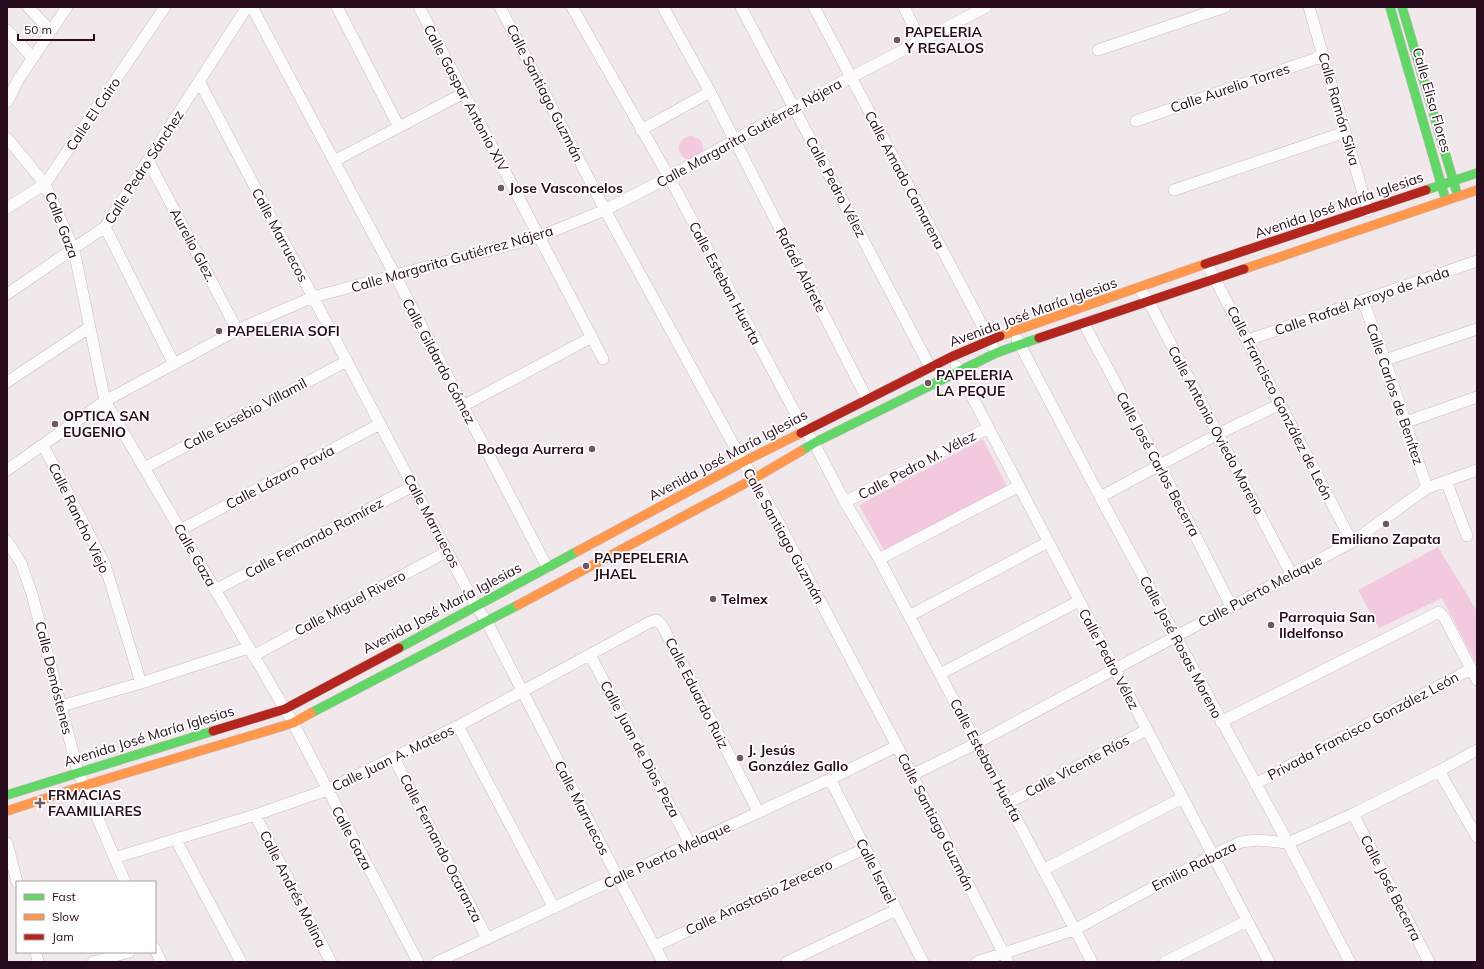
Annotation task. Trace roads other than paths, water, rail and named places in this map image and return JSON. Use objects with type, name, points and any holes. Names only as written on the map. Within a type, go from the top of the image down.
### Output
[{"type":"main road","name":"Calle Elisa Flores","points":[[1390,7],[1446,200]]},
{"type":"main road","name":"Calle Elisa Flores","points":[[1402,7],[1458,196]]},
{"type":"main road","name":"Avenida José María Iglesias","points":[[7,795],[284,709],[743,462],[930,367],[989,340],[1207,264],[1477,173]]},
{"type":"main road","name":"Avenida José María Iglesias","points":[[7,811],[83,786],[293,724],[755,478],[814,443],[996,353],[1021,346],[1215,278],[1477,190]]},
{"type":"street","points":[[28,7],[51,31]]},
{"type":"street","points":[[7,102],[18,80],[67,7]]},
{"type":"street","name":"Calle El Cairo","points":[[7,208],[45,184],[165,7]]},
{"type":"street","name":"Calle Pedro Sánchez","points":[[7,294],[74,250],[105,227],[247,7]]},
{"type":"street","name":"Calle Gildardo Gómez","points":[[252,7],[547,567]]},
{"type":"street","points":[[337,7],[400,127]]},
{"type":"street","name":"Calle Gaspar Antonio XIV","points":[[419,7],[592,337],[602,359]]},
{"type":"street","name":"Calle Santiago Guzmán","points":[[500,7],[605,210],[743,462],[755,478],[897,746],[1005,957]]},
{"type":"street","name":"Calle Esteban Huerta","points":[[572,7],[669,177],[805,431],[814,443],[845,502],[879,559],[1092,962]]},
{"type":"street","name":"Rafaél Aldrete","points":[[663,7],[710,92],[867,399]]},
{"type":"street","name":"Calle Pedro Vélez","points":[[741,7],[930,367]]},
{"type":"street","name":"Calle Amado Camarena","points":[[814,7],[996,353]]},
{"type":"street","points":[[904,7],[921,41]]},
{"type":"street","name":"Calle Margarita Gutiérrez Nájera","points":[[7,470],[105,401],[237,330],[313,297],[539,237],[605,210],[669,177],[794,107],[986,7]]},
{"type":"street","points":[[1098,50],[1225,7]]},
{"type":"street","name":"Calle Ramón Silva","points":[[1309,7],[1368,211]]},
{"type":"street","points":[[7,30],[33,58]]},
{"type":"street","name":"Calle Aurelio Torres","points":[[1136,121],[1323,56]]},
{"type":"street","name":"Calle Marruecos","points":[[199,81],[476,606],[523,691],[618,878],[663,962]]},
{"type":"street","points":[[641,130],[710,92]]},
{"type":"street","points":[[334,161],[464,93]]},
{"type":"street","points":[[1174,190],[1345,132]]},
{"type":"street","name":"Calle Gaza","points":[[7,138],[45,184],[74,250],[105,401],[293,724],[418,962]]},
{"type":"street","name":"Aurelio Glez.","points":[[148,160],[237,330]]},
{"type":"street","points":[[105,227],[174,364]]},
{"type":"street","name":"Calle Rafaél Arroyo de Anda","points":[[1248,340],[1477,261]]},
{"type":"street","name":"Calle Francisco González de León","points":[[1207,264],[1248,340],[1352,542]]},
{"type":"street","name":"Calle Antonio Oviedo Moreno","points":[[1139,288],[1149,302],[1291,574]]},
{"type":"street","name":"Calle Carlos de Benítez","points":[[1363,301],[1385,360],[1427,488]]},
{"type":"street","name":"Calle José Carlos Becerra","points":[[1084,324],[1160,466],[1231,606]]},
{"type":"street","points":[[7,382],[90,327]]},
{"type":"street","points":[[1385,360],[1477,330]]},
{"type":"street","name":"Calle José Rosas Moreno","points":[[1013,332],[1221,722],[1288,843],[1350,962]]},
{"type":"street","points":[[463,406],[592,337]]},
{"type":"street","name":"Calle Pedro Vélez","points":[[951,357],[1268,962]]},
{"type":"street","name":"Calle Eusebio Villamil","points":[[144,468],[347,361]]},
{"type":"street","points":[[1406,422],[1477,398]]},
{"type":"street","points":[[1100,497],[1218,434],[1280,404]]},
{"type":"street","name":"Calle Lázaro Pavía","points":[[180,530],[380,424]]},
{"type":"street","name":"Calle Pedro M. Vélez","points":[[845,502],[988,428]]},
{"type":"street","name":"Calle Rancho Viejo","points":[[43,445],[105,566],[141,683]]},
{"type":"street","name":"Calle Puerto Melaque","points":[[912,775],[1114,670],[1352,542],[1427,488],[1477,470]]},
{"type":"street","points":[[1446,481],[1467,536]]},
{"type":"street","name":"Calle Fernando Ramírez","points":[[216,590],[413,486]]},
{"type":"street","points":[[879,559],[1019,486]]},
{"type":"street","name":"Calle Demóstenes","points":[[7,541],[21,563],[32,594],[78,772],[125,881]]},
{"type":"street","points":[[909,616],[1048,542]]},
{"type":"street","name":"Calle Miguel Rivero","points":[[61,706],[250,652],[448,551]]},
{"type":"street","points":[[940,674],[1079,601]]},
{"type":"street","points":[[1221,722],[1439,612],[1444,617],[1477,680]]},
{"type":"street","name":"Calle Juan A. Mateos","points":[[114,858],[255,815],[327,790],[458,726],[656,620]]},
{"type":"street","name":"Calle Eduardo Ruiz","points":[[656,620],[662,625],[758,811]]},
{"type":"street","name":"Calle Juan de Dios Peza","points":[[590,655],[690,844]]},
{"type":"street","name":"Privada Francisco González León","points":[[1255,784],[1471,669]]},
{"type":"street","points":[[458,726],[554,908]]},
{"type":"street","name":"Calle Vicente Ríos","points":[[1008,803],[1146,730]]},
{"type":"street","name":"Calle Puerto Melaque","points":[[437,962],[758,811],[830,779],[897,746]]},
{"type":"street","points":[[1288,843],[1440,771],[1477,750]]},
{"type":"street","name":"Calle Fernando Ocaranza","points":[[394,758],[487,938]]},
{"type":"street","points":[[1440,771],[1477,837]]},
{"type":"street","name":"Calle Israel","points":[[830,779],[864,849],[923,962]]},
{"type":"street","points":[[1043,870],[1182,798]]},
{"type":"street","name":"Calle José Becerra","points":[[1352,814],[1429,962]]},
{"type":"street","name":"Calle Andrés Molina","points":[[255,815],[331,962]]},
{"type":"street","points":[[176,840],[241,962]]},
{"type":"street","name":"Emilio Rabaza","points":[[977,962],[1005,957],[1037,943],[1074,930],[1213,855],[1241,842],[1258,840],[1288,843]]},
{"type":"street","points":[[7,844],[17,881]]},
{"type":"street","name":"Calle Anastasio Zerecero","points":[[655,946],[864,849]]},
{"type":"street","points":[[787,962],[896,910]]},
{"type":"street","points":[[1165,962],[1247,921]]},
{"type":"street","points":[[156,951],[161,962]]},
{"type":"street","points":[[93,962],[123,956]]},
{"type":"place","name":"PAPELERIA Y REGALOS","points":[[897,40]]},
{"type":"place","name":"Jose Vasconcelos","points":[[501,188]]},
{"type":"place","name":"PAPELERIA SOFI","points":[[219,331]]},
{"type":"place","name":"PAPELERIA LA PEQUE","points":[[928,383]]},
{"type":"place","name":"OPTICA SAN EUGENIO","points":[[55,424]]},
{"type":"place","name":"Bodega Aurrera","points":[[592,449]]},
{"type":"place","name":"Emiliano Zapata","points":[[1386,524]]},
{"type":"place","name":"PAPEPELERIA JHAEL","points":[[586,566]]},
{"type":"place","name":"Telmex","points":[[713,599]]},
{"type":"place","name":"Parroquia San Ildelfonso","points":[[1271,625]]},
{"type":"place","name":"J. Jesús González Gallo","points":[[740,758]]},
{"type":"place","name":"FRMACIAS FAAMILIARES","points":[[40,803]]}]
